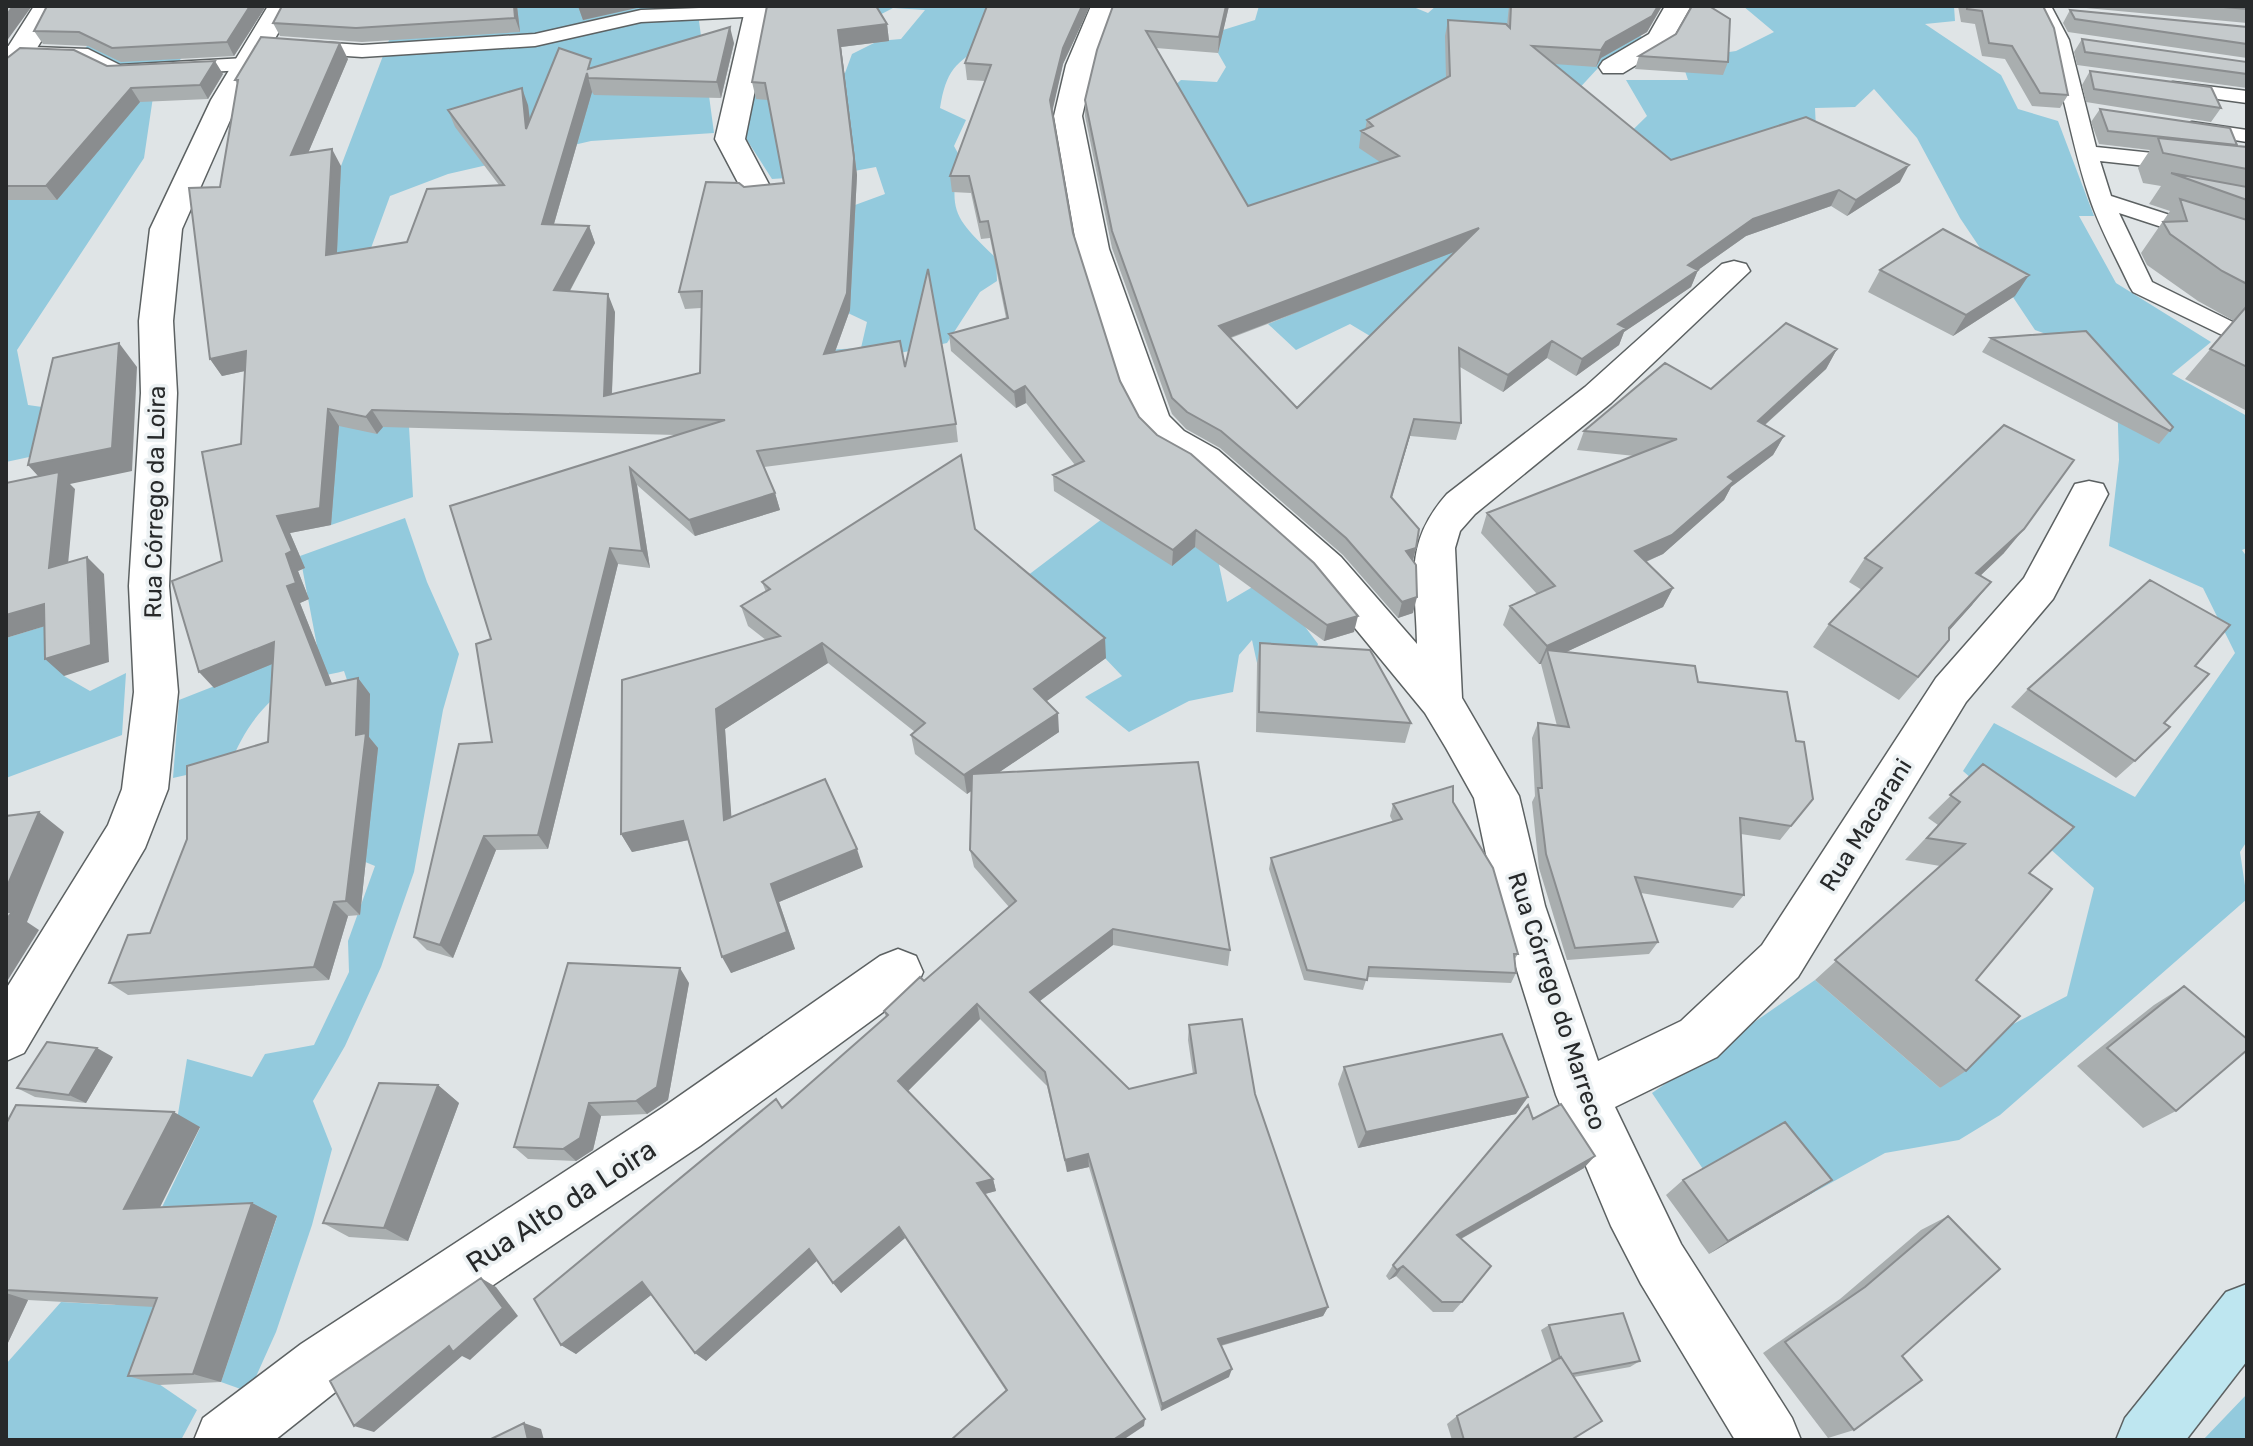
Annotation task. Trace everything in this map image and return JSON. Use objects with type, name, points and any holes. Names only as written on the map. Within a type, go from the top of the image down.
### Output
[{"type":"main road","points":[[2147,1440],[2247,1313]]},
{"type":"street","points":[[11,56],[47,6]]},
{"type":"street","name":"Rua Córrego da Loira","points":[[6,1036],[128,834],[145,789],[156,692],[149,586],[159,393],[156,321],[166,229],[225,100],[281,6]]},
{"type":"street","name":"Rua Córrego do Marreco","points":[[1104,6],[1080,65],[1068,116],[1093,249],[1141,396],[1154,423],[1171,440],[1205,459],[1327,567],[1440,701],[1496,796],[1521,906],[1583,1095],[1661,1264],[1770,1440]]},
{"type":"street","points":[[1613,67],[1659,39],[1678,6]]},
{"type":"street","points":[[758,9],[730,139],[759,194]]},
{"type":"street","points":[[1440,701],[1435,548],[1442,526],[1461,504],[1598,395],[1734,271]]},
{"type":"street","name":"Rua Macarani","points":[[1583,1095],[1699,1039],[1780,961],[1951,690],[2039,588],[2089,494]]},
{"type":"street","name":"Rua Alto da Loira","points":[[225,1440],[322,1365],[681,1127],[898,972]]},
{"type":"lane","points":[[11,56],[88,55],[116,71],[252,54],[362,51],[535,40],[641,16],[758,9]]},
{"type":"lane","points":[[2042,9],[2074,15]]},
{"type":"lane","points":[[2042,9],[2067,41],[2100,193],[2142,287],[2247,339]]},
{"type":"lane","points":[[2157,85],[2247,97]]},
{"type":"lane","points":[[2168,124],[2247,136]]},
{"type":"lane","points":[[2089,153],[2247,170]]},
{"type":"lane","points":[[2100,193],[2158,196]]},
{"type":"lane","points":[[2100,193],[2247,248]]},
{"type":"shaded area","points":[[402,6],[697,6],[714,133],[591,141],[448,174],[390,196],[367,259],[324,272],[234,183],[341,166]]},
{"type":"shaded area","points":[[859,6],[1001,6],[986,45],[959,63],[949,76],[940,108],[966,120],[954,146],[960,157],[955,203],[964,224],[996,258],[997,281],[980,292],[947,343],[881,357],[804,351],[861,348],[867,322],[833,306],[853,240],[855,205],[885,194],[876,167],[832,175],[772,179],[745,137],[754,77],[845,73],[852,54],[878,41],[901,39],[925,10],[893,8],[870,20]]},
{"type":"shaded area","points":[[1259,6],[1411,6],[1428,13],[1436,6],[1589,6],[1606,22],[1645,38],[1599,67],[1524,148],[1604,158],[1647,116],[1626,80],[1688,80],[1681,59],[1736,51],[1774,32],[1743,6],[1954,6],[1955,21],[1925,24],[2001,75],[2018,109],[2058,121],[2094,216],[2079,216],[2116,283],[2211,342],[2172,374],[2247,416],[2247,548],[2242,550],[2247,557],[2247,841],[2240,852],[2247,899],[2000,1115],[1959,1140],[1885,1153],[1809,1195],[1765,1139],[1705,1172],[1652,1093],[1815,980],[1940,1088],[1994,1034],[2067,996],[2094,888],[1963,771],[1994,723],[2135,797],[2235,653],[2203,588],[2109,546],[2119,460],[2117,391],[2076,345],[2035,330],[1960,218],[1917,138],[1874,89],[1855,107],[1815,108],[1816,129],[1465,310],[1445,381],[1350,324],[1296,350],[1268,324],[1297,312],[1166,93],[1181,80],[1217,82],[1226,67],[1218,53],[1223,30],[1255,20]]},
{"type":"shaded area","points":[[103,27],[188,49],[153,97],[144,158],[17,350],[28,405],[63,410],[57,451],[6,462],[6,142]]},
{"type":"shaded area","points":[[326,403],[409,426],[413,497],[331,525],[323,491]]},
{"type":"shaded area","points":[[405,518],[427,582],[459,654],[443,710],[414,872],[381,967],[345,1046],[313,1101],[332,1149],[312,1225],[276,1332],[249,1392],[221,1382],[277,1217],[159,1384],[197,1410],[181,1440],[6,1440],[6,1364],[61,1302],[115,1305],[200,1128],[176,1126],[187,1059],[252,1077],[265,1054],[314,1045],[349,972],[348,941],[375,866],[358,859],[365,734],[344,671],[301,682],[274,698],[248,729],[230,765],[173,778],[179,700],[317,646],[300,556]]},
{"type":"shaded area","points":[[1102,519],[1205,538],[1236,551],[1219,565],[1227,602],[1288,566],[1303,624],[1318,644],[1310,667],[1257,663],[1252,640],[1239,655],[1233,692],[1189,701],[1129,732],[1085,697],[1122,676],[1027,576]]},
{"type":"shaded area","points":[[58,622],[64,676],[90,691],[126,673],[122,735],[6,778],[6,638]]},
{"type":"shaded area","points":[[2247,1394],[2247,1440],[2203,1440]]},
{"type":"building","points":[[47,6],[250,6],[227,42],[112,48],[79,32],[34,31]]},
{"type":"building","points":[[282,6],[514,6],[515,18],[356,28],[273,23]]},
{"type":"building","points":[[767,6],[876,6],[887,24],[838,30],[854,158],[847,293],[824,354],[900,341],[905,367],[928,269],[956,424],[757,451],[775,493],[689,520],[630,468],[642,551],[610,548],[538,835],[484,836],[440,945],[414,937],[459,744],[492,742],[476,644],[491,639],[450,506],[725,420],[372,410],[366,417],[328,409],[320,508],[277,516],[292,551],[286,554],[296,583],[287,586],[326,685],[358,678],[356,735],[366,733],[346,901],[334,902],[314,967],[109,983],[128,935],[150,933],[187,839],[187,766],[268,742],[274,642],[199,672],[172,581],[222,561],[202,452],[241,444],[246,351],[210,359],[189,188],[220,187],[238,80],[235,80],[261,37],[340,43],[291,155],[332,149],[326,255],[407,242],[427,189],[504,185],[448,110],[522,88],[526,129],[559,48],[591,59],[588,69],[730,27],[717,82],[588,78],[587,73],[542,224],[589,226],[554,290],[608,294],[604,396],[700,373],[702,291],[679,292],[706,182],[739,183],[744,187],[784,183],[765,83],[752,82]]},
{"type":"building","points":[[987,6],[1082,6],[1063,48],[1050,100],[1073,233],[1120,381],[1139,417],[1157,435],[1191,454],[1314,563],[1358,616],[1327,625],[1196,530],[1173,550],[1053,475],[1084,461],[1025,386],[1014,392],[949,334],[1008,318],[988,221],[980,222],[969,176],[950,176],[991,65],[965,63]]},
{"type":"building","points":[[1113,6],[1226,6],[1219,37],[1146,31],[1248,206],[1399,156],[1361,131],[1373,126],[1367,120],[1450,76],[1448,20],[1506,24],[1510,28],[1511,6],[1658,6],[1652,16],[1606,42],[1601,50],[1532,46],[1671,160],[1806,117],[1909,165],[1856,200],[1839,190],[1753,219],[1688,265],[1698,270],[1618,324],[1626,328],[1582,359],[1552,341],[1508,375],[1459,348],[1461,423],[1414,419],[1391,497],[1419,529],[1416,548],[1406,551],[1416,565],[1417,597],[1402,602],[1346,538],[1221,431],[1187,412],[1172,398],[1112,231],[1085,100],[1097,50]],"holes":[[[1479,228],[1297,408],[1219,326]]]},
{"type":"building","points":[[1692,6],[1709,6],[1730,19],[1728,62],[1639,56],[1676,34]]},
{"type":"building","points":[[1967,6],[2043,6],[2054,28],[2068,95],[2040,93],[2012,46],[1989,43],[1982,11],[1967,9]]},
{"type":"building","points":[[2211,6],[2247,6],[2247,9]]},
{"type":"building","points":[[2070,10],[2247,27],[2247,44],[2075,19]]},
{"type":"building","points":[[2082,39],[2247,62],[2247,74],[2085,52]]},
{"type":"building","points":[[20,48],[74,50],[107,66],[215,61],[200,85],[131,88],[46,186],[6,186],[6,59]]},
{"type":"building","points":[[2090,71],[2211,87],[2221,108],[2094,89]]},
{"type":"building","points":[[2100,109],[2230,128],[2237,145],[2108,131]]},
{"type":"building","points":[[2158,138],[2247,147],[2247,169],[2163,153]]},
{"type":"building","points":[[2171,173],[2247,187],[2247,200]]},
{"type":"building","points":[[2180,199],[2247,220],[2247,284],[2222,271],[2170,234],[2163,222],[2187,221]]},
{"type":"building","points":[[1943,229],[2029,275],[1966,315],[1880,270]]},
{"type":"building","points":[[2247,308],[2247,367],[2210,349]]},
{"type":"building","points":[[1786,323],[1837,349],[1758,421],[1784,436],[1728,477],[1734,481],[1672,535],[1635,551],[1673,588],[1547,646],[1510,606],[1555,586],[1487,513],[1677,439],[1584,431],[1665,363],[1711,389]]},
{"type":"building","points":[[2086,331],[2173,427],[2170,431],[1991,338]]},
{"type":"building","points":[[119,343],[112,448],[28,465],[53,358]]},
{"type":"building","points":[[2004,425],[2074,460],[2024,529],[1976,573],[1991,582],[1949,628],[1949,640],[1918,677],[1829,624],[1882,568],[1865,558]]},
{"type":"building","points":[[961,455],[975,529],[1105,638],[1034,689],[1058,713],[964,775],[911,735],[925,723],[822,643],[716,709],[724,820],[825,779],[857,849],[771,884],[787,932],[722,957],[683,821],[621,834],[622,680],[780,636],[741,606],[770,589],[762,582]]},
{"type":"building","points":[[59,472],[49,568],[87,557],[91,645],[45,659],[44,604],[6,615],[6,483]]},
{"type":"building","points":[[2150,580],[2230,625],[2195,666],[2209,674],[2164,723],[2170,727],[2135,761],[2028,689]]},
{"type":"building","points":[[1260,643],[1370,650],[1411,723],[1259,712]]},
{"type":"building","points":[[1547,650],[1695,666],[1698,682],[1787,692],[1796,741],[1804,742],[1813,799],[1791,826],[1740,818],[1744,895],[1635,877],[1658,942],[1575,948],[1546,854],[1538,788],[1542,788],[1538,723],[1569,727]]},
{"type":"building","points":[[1198,762],[1230,950],[1113,929],[1030,992],[1129,1089],[1196,1073],[1189,1025],[1242,1019],[1255,1094],[1328,1307],[1218,1339],[1232,1369],[1162,1404],[1088,1154],[1065,1160],[1045,1072],[977,1004],[898,1081],[993,1179],[977,1183],[1145,1419],[1113,1440],[951,1440],[1007,1390],[899,1227],[833,1283],[809,1249],[695,1353],[642,1282],[561,1345],[534,1299],[776,1099],[782,1108],[888,1015],[884,1011],[920,977],[924,981],[1016,901],[970,850],[972,774]]},
{"type":"building","points":[[1983,764],[2074,827],[2029,873],[2052,889],[1976,980],[2020,1016],[1966,1071],[1835,960],[1965,844],[1927,838],[1960,802],[1950,795]]},
{"type":"building","points":[[1453,786],[1453,802],[1493,868],[1518,954],[1514,954],[1516,973],[1369,967],[1367,980],[1307,970],[1271,858],[1402,819],[1393,804]]},
{"type":"building","points":[[39,812],[6,889],[6,816]]},
{"type":"building","points":[[568,963],[680,968],[657,1087],[636,1101],[589,1103],[580,1138],[563,1149],[514,1147]]},
{"type":"building","points":[[2184,986],[2247,1039],[2247,1050],[2176,1111],[2107,1048]]},
{"type":"building","points":[[1502,1034],[1528,1097],[1366,1132],[1344,1067]]},
{"type":"building","points":[[47,1042],[97,1048],[69,1095],[17,1088]]},
{"type":"building","points":[[379,1083],[438,1085],[384,1228],[323,1223]]},
{"type":"building","points":[[1561,1104],[1595,1156],[1457,1235],[1491,1266],[1462,1302],[1442,1302],[1403,1266],[1397,1270],[1393,1265],[1528,1105],[1533,1119]]},
{"type":"building","points":[[16,1105],[174,1112],[124,1209],[252,1203],[193,1374],[128,1376],[157,1298],[6,1290],[6,1124]]},
{"type":"building","points":[[1785,1122],[1832,1180],[1728,1241],[1683,1180]]},
{"type":"building","points":[[1948,1216],[2000,1269],[1902,1356],[1922,1380],[1854,1430],[1785,1342],[1865,1287]]},
{"type":"building","points":[[481,1278],[503,1308],[453,1352],[449,1346],[354,1426],[330,1381]]},
{"type":"building","points":[[1623,1313],[1640,1361],[1572,1374],[1560,1358],[1549,1325]]},
{"type":"building","points":[[1561,1357],[1602,1421],[1571,1440],[1464,1440],[1457,1416]]},
{"type":"building","points":[[524,1423],[528,1440],[489,1440]]}]
